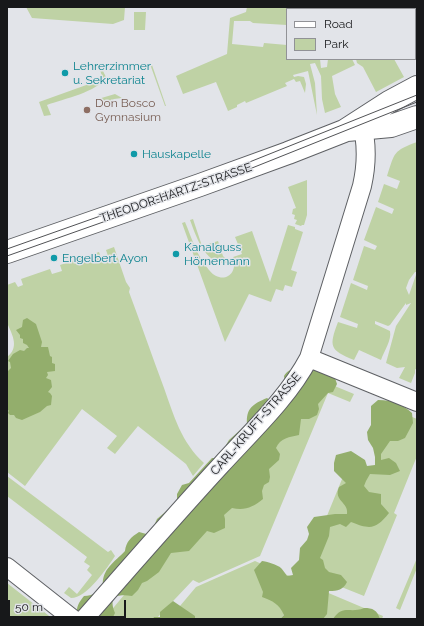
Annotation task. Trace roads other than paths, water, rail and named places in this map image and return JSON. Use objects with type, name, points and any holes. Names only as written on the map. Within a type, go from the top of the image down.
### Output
[{"type":"main road","points":[[356,126],[388,102],[417,87]]},
{"type":"main road","points":[[356,126],[391,126],[417,117]]},
{"type":"main road","name":"THEODOR-HARTZ-STRASSE","points":[[7,252],[200,185],[356,126]]},
{"type":"street","name":"CARL-KRUFT-STRASSE","points":[[84,619],[277,403],[292,384],[309,358],[362,186],[366,157],[356,126]]},
{"type":"street","points":[[309,358],[417,402]]},
{"type":"street","points":[[7,567],[73,619]]},
{"type":"tram line","points":[[7,249],[222,173],[417,95]]},
{"type":"tram line","points":[[7,256],[222,180],[417,102]]},
{"type":"place","name":"Lehrerzimmer u. Sekretariat","points":[[65,73]]},
{"type":"place","name":"Don Bosco Gymnasium","points":[[87,110]]},
{"type":"place","name":"Hauskapelle","points":[[134,154]]},
{"type":"place","name":"Kanalguss Hörnemann","points":[[176,254]]},
{"type":"place","name":"Engelbert Ayon","points":[[54,258]]}]
